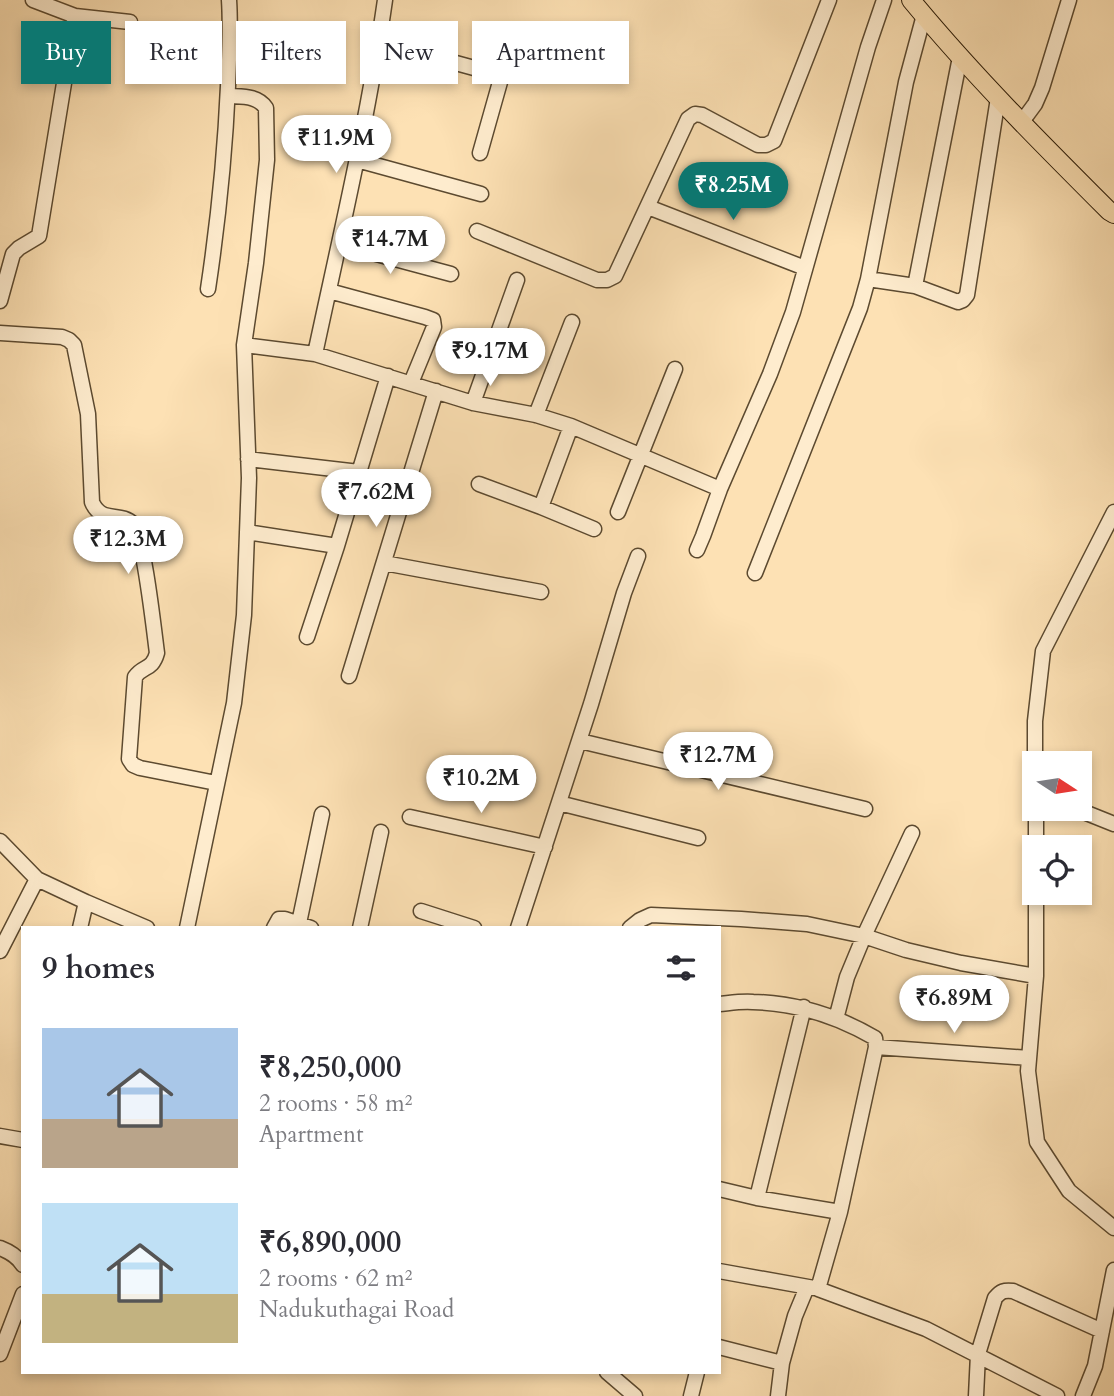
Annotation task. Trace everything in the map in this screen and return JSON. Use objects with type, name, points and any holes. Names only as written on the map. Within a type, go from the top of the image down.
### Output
[{"type":"main road","points":[[911,0],[1021,123],[1114,214]]},
{"type":"street","points":[[33,0],[75,16],[125,21]]},
{"type":"street","points":[[208,289],[217,232],[226,133],[231,23],[229,0]]},
{"type":"street","points":[[382,21],[385,0]]},
{"type":"street","points":[[477,231],[597,280],[607,280],[615,276],[688,119],[695,114],[702,115],[758,145],[774,141],[829,0]]},
{"type":"street","points":[[697,550],[793,312],[868,47],[884,0]]},
{"type":"street","points":[[1021,123],[1035,104],[1042,88],[1069,0]]},
{"type":"street","points":[[755,573],[860,308],[906,82],[924,15]]},
{"type":"street","points":[[0,300],[13,254],[38,236],[75,16]]},
{"type":"street","points":[[915,286],[960,57]]},
{"type":"street","points":[[458,64],[499,76],[500,82],[480,153]]},
{"type":"street","points":[[315,355],[371,84]]},
{"type":"street","points":[[187,926],[235,690],[244,615],[248,459],[244,345],[267,160],[266,108],[256,98],[228,96]]},
{"type":"street","points":[[868,279],[915,286],[958,302],[967,295],[998,98]]},
{"type":"street","points":[[356,160],[481,194]]},
{"type":"street","points":[[648,207],[805,268]]},
{"type":"street","points":[[339,244],[450,274]]},
{"type":"street","points":[[473,402],[517,281]]},
{"type":"street","points":[[329,291],[433,320],[433,327],[411,383]]},
{"type":"street","points":[[536,415],[572,322]]},
{"type":"street","points":[[0,333],[62,337],[74,345],[88,414],[92,502],[96,510],[104,515],[124,519],[131,522],[135,528],[144,565],[157,653],[150,667],[138,672],[135,677],[129,759],[133,765],[140,768],[216,783]]},
{"type":"street","points":[[244,345],[315,355],[473,402],[536,415],[640,454],[720,489]]},
{"type":"street","points":[[618,512],[675,369]]},
{"type":"street","points":[[307,637],[388,376]]},
{"type":"street","points":[[349,676],[436,391]]},
{"type":"street","points":[[541,506],[570,426]]},
{"type":"street","points":[[248,459],[359,472]]},
{"type":"street","points":[[479,484],[541,506],[594,529]]},
{"type":"street","points":[[1035,751],[1035,721],[1043,651],[1114,512]]},
{"type":"street","points":[[247,532],[337,545]]},
{"type":"street","points":[[519,926],[638,556]]},
{"type":"street","points":[[384,563],[541,592]]},
{"type":"street","points":[[580,741],[865,809]]},
{"type":"street","points":[[559,803],[698,838]]},
{"type":"street","points":[[275,926],[278,919],[305,925],[322,814]]},
{"type":"street","points":[[1092,815],[1114,824]]},
{"type":"street","points":[[410,817],[545,847]]},
{"type":"street","points":[[360,926],[381,832]]},
{"type":"street","points":[[836,1019],[864,936],[912,834]]},
{"type":"street","points":[[0,841],[37,879],[142,926]]},
{"type":"street","points":[[0,951],[37,879]]},
{"type":"street","points":[[80,926],[86,902]]},
{"type":"street","points":[[1036,905],[1036,976],[1028,1071],[1037,1142],[1069,1191],[1114,1228]]},
{"type":"street","points":[[421,911],[468,926]]},
{"type":"street","points":[[633,926],[651,915],[807,924],[864,936],[917,953],[961,963],[1036,976]]},
{"type":"street","points":[[721,1004],[751,1001],[804,1007],[875,1038],[876,1047],[840,1212],[813,1288],[795,1316],[782,1363],[778,1396]]},
{"type":"street","points":[[757,1198],[804,1007]]},
{"type":"street","points":[[876,1047],[1029,1058]]},
{"type":"street","points":[[0,1136],[21,1140]]},
{"type":"street","points":[[721,1189],[840,1212]]},
{"type":"street","points":[[0,1248],[9,1251],[21,1262]]},
{"type":"street","points":[[721,1270],[813,1288],[926,1329],[1058,1396]]},
{"type":"street","points":[[1083,1396],[1095,1366],[1114,1270]]},
{"type":"street","points":[[976,1396],[978,1354],[999,1292],[1013,1291],[1102,1331]]},
{"type":"street","points":[[0,1354],[21,1299]]},
{"type":"street","points":[[721,1348],[782,1363]]},
{"type":"street","points":[[608,1374],[619,1391],[635,1396]]},
{"type":"street","points":[[691,1396],[696,1374]]}]
